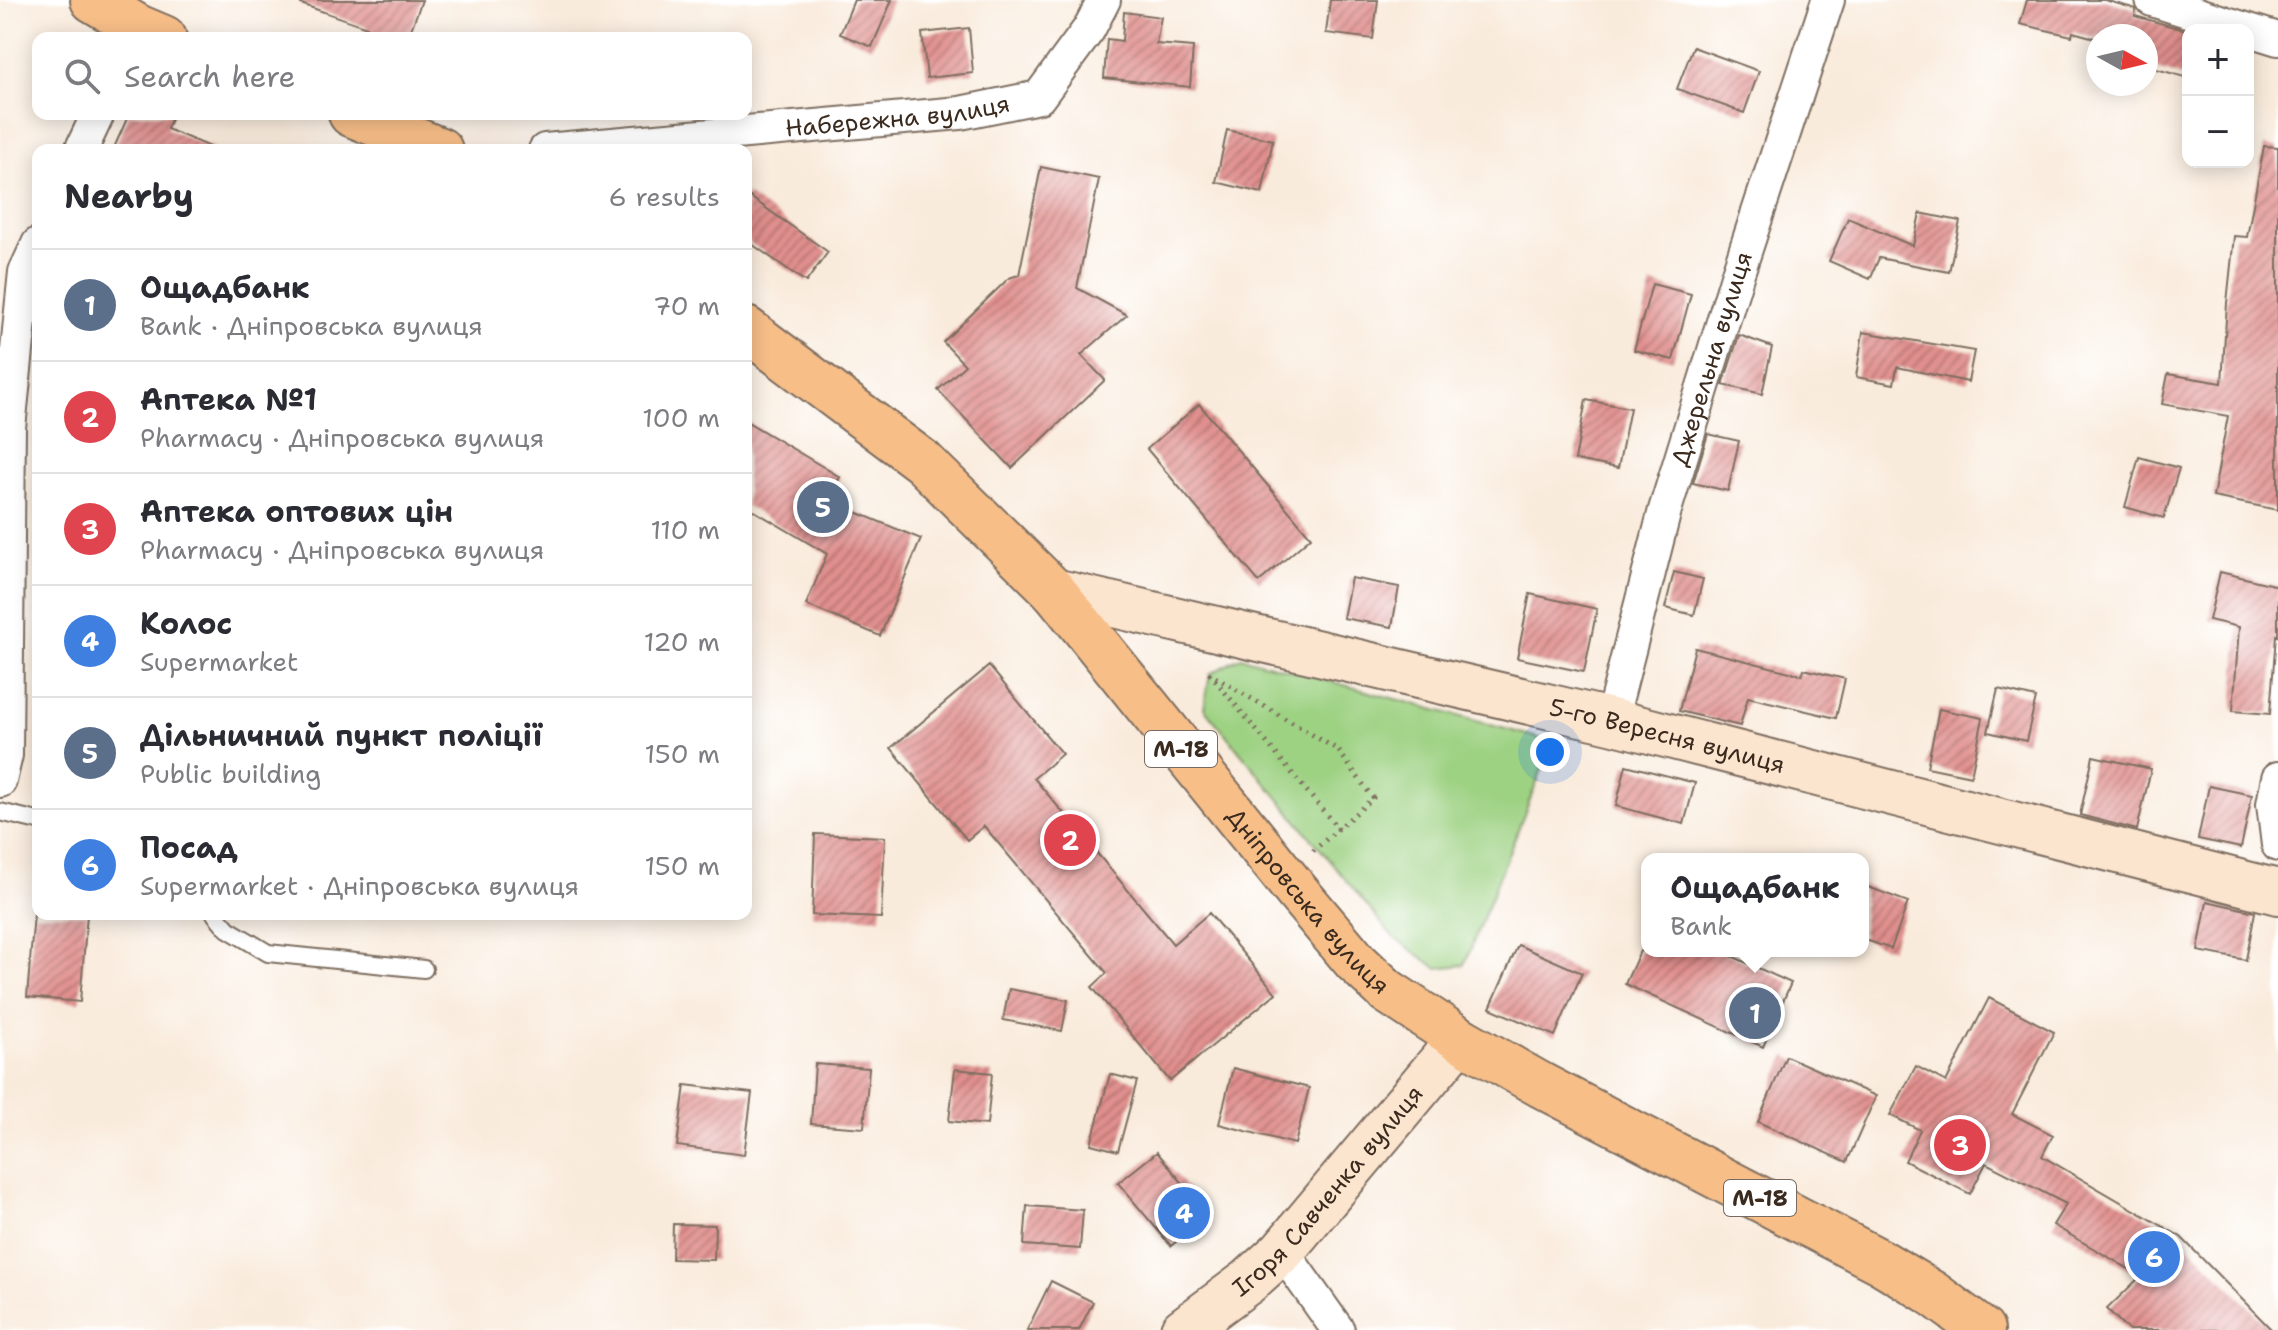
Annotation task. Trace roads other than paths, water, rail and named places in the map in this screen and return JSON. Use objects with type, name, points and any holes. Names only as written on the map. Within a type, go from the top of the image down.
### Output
[{"type":"highway","points":[[93,0],[142,32]]},
{"type":"highway","points":[[366,120],[425,144]]},
{"type":"highway","name":"Дніпровська вулиця","points":[[752,334],[923,462],[1054,591],[1356,962],[1406,1005],[1460,1039],[1639,1137],[1881,1262],[1932,1293],[1982,1330]]},
{"type":"street","name":"Набережна вулиця","points":[[612,144],[960,113],[1039,97],[1089,29],[1104,0]]},
{"type":"street","name":"Джерельна вулиця","points":[[1611,721],[1670,495],[1738,273],[1828,0]]},
{"type":"street","points":[[2152,0],[2278,39]]},
{"type":"street","points":[[84,144],[95,120]]},
{"type":"street","points":[[0,781],[6,755],[9,428],[25,272],[32,257]]},
{"type":"street","name":"5-го Вересня вулиця","points":[[1054,591],[1611,721],[2278,892]]},
{"type":"street","points":[[2278,778],[2273,804],[2278,845]]},
{"type":"street","name":"Ігоря Савченка вулиця","points":[[1183,1330],[1249,1281],[1282,1251],[1460,1039]]},
{"type":"street","points":[[1282,1251],[1338,1330]]},
{"type":"lane","points":[[0,812],[32,820]]},
{"type":"lane","points":[[220,920],[228,929],[268,953],[424,969]]},
{"type":"place","name":"Дільничний пункт поліції","points":[[823,507]]},
{"type":"place","name":"Аптека №1","points":[[1070,840]]},
{"type":"place","name":"Ощадбанк","points":[[1755,1013]]},
{"type":"place","name":"Аптека оптових цін","points":[[1960,1145]]},
{"type":"place","name":"Колос","points":[[1184,1213]]},
{"type":"place","name":"Посад","points":[[2154,1257]]}]
